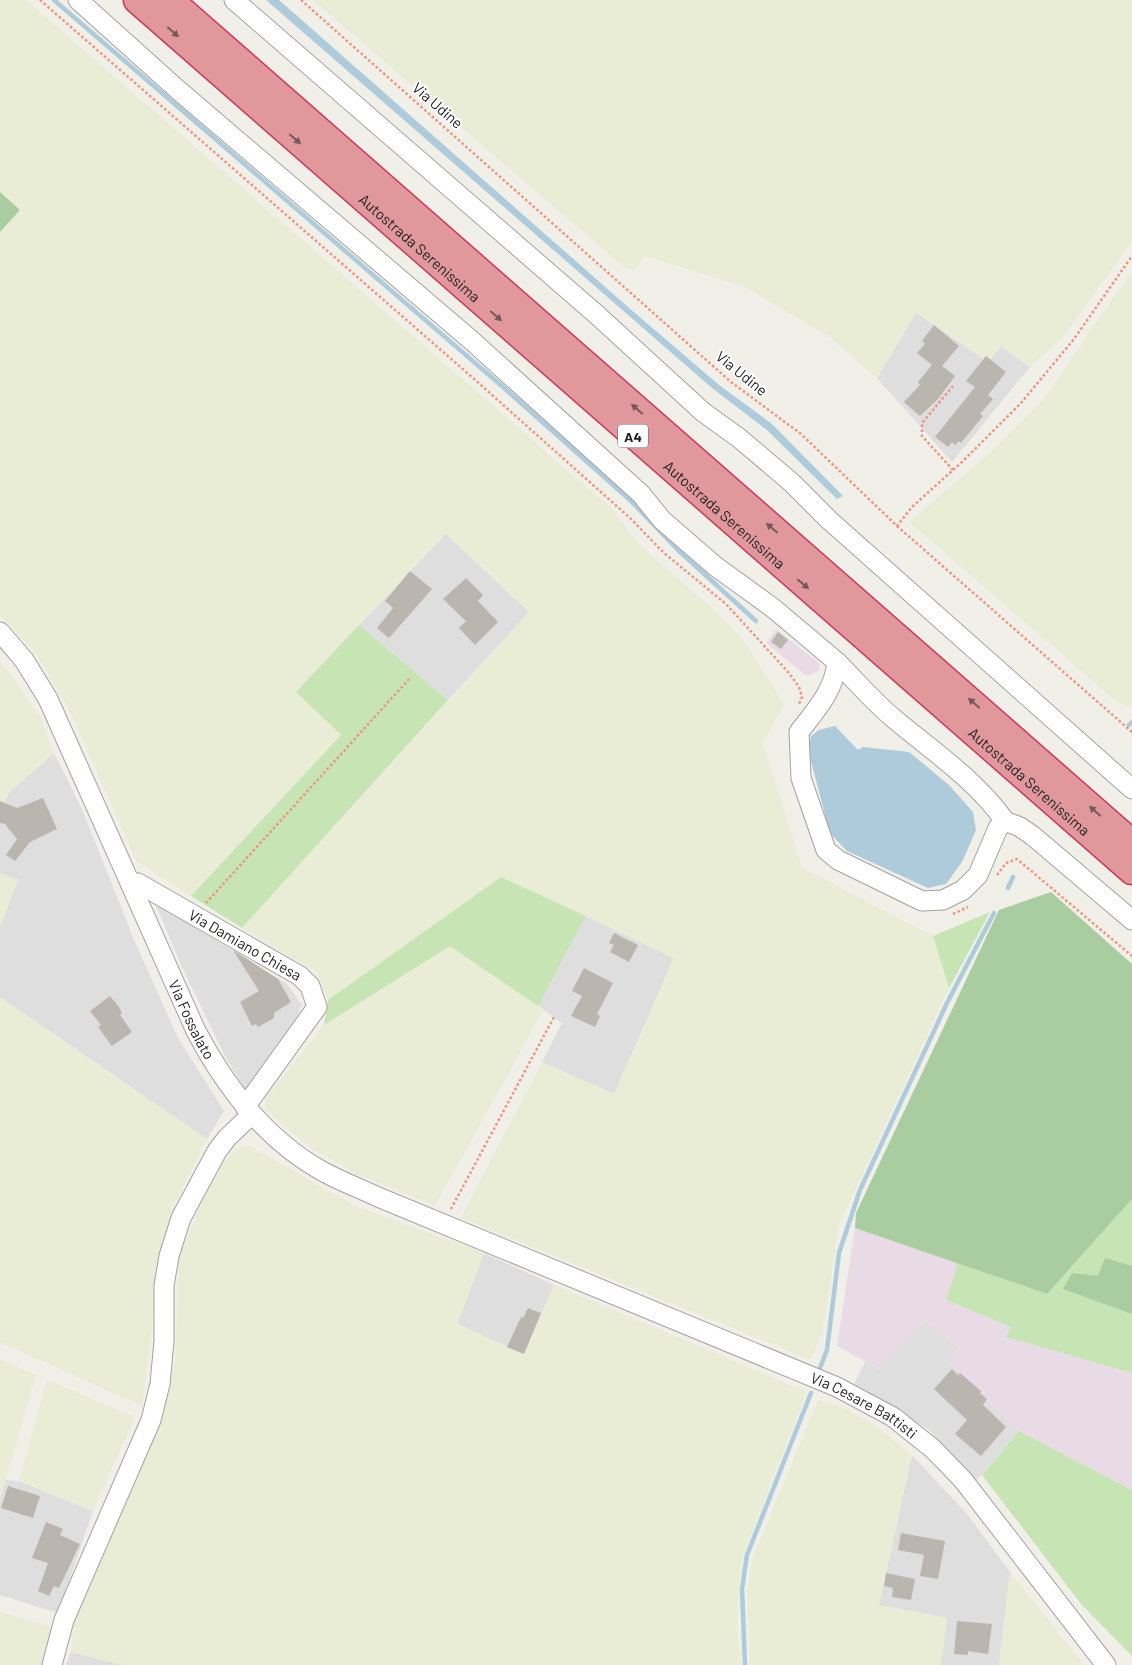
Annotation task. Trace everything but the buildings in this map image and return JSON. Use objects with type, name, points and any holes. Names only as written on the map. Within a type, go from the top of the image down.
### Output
[{"type":"highway","name":"Autostrada Serenissima","points":[[137,0],[1132,870]]},
{"type":"highway","name":"Autostrada Serenissima","points":[[170,0],[1132,843]]},
{"type":"street","points":[[78,0],[176,89],[470,340],[641,494],[662,520],[714,566],[773,608],[837,662],[891,716],[942,755],[987,797],[1005,821],[1033,836],[1132,920]]},
{"type":"street","points":[[234,0],[596,314],[703,412],[739,438],[791,482],[829,520],[1132,789]]},
{"type":"street","name":"Via Fossalato","points":[[0,632],[24,660],[48,700],[196,1031],[217,1070],[248,1111],[290,1149],[322,1171],[378,1197],[534,1262]]},
{"type":"street","points":[[837,662],[836,675],[827,696],[799,732],[802,778],[826,850],[838,860],[922,901],[943,900],[963,890],[978,875],[998,828],[1005,821]]},
{"type":"street","name":"Via Damiano Chiesa","points":[[130,885],[138,882],[300,976],[310,986],[317,1007],[248,1111]]},
{"type":"street","points":[[52,1665],[64,1620],[151,1420],[160,1384],[169,1256],[182,1218],[217,1151],[248,1111]]},
{"type":"street","name":"Via Cesare Battisti","points":[[534,1262],[837,1388],[893,1417],[933,1448],[963,1480],[1106,1665]]},
{"type":"path","points":[[40,0],[473,378],[630,518],[664,553],[726,604],[799,687],[802,697],[796,710]]},
{"type":"path","name":"Via Udine","points":[[301,0],[731,382],[802,434],[897,526],[1132,732]]},
{"type":"path","points":[[897,526],[912,507],[953,470],[1021,403],[1062,353],[1132,256]]},
{"type":"path","points":[[953,386],[922,423],[922,436],[953,470]]},
{"type":"path","points":[[196,915],[410,678]]},
{"type":"path","points":[[995,877],[1006,863],[1018,859],[1132,956]]},
{"type":"path","points":[[946,916],[962,912],[975,902]]},
{"type":"path","points":[[444,1224],[554,1016]]},
{"type":"shaded area","points":[[916,312],[988,362],[1001,346],[1030,367],[952,462],[877,378]]},
{"type":"shaded area","points":[[445,533],[529,612],[448,700],[359,625]]},
{"type":"shaded area","points":[[776,629],[820,664],[819,671],[807,676],[766,643]]},
{"type":"shaded area","points":[[54,753],[82,809],[134,940],[178,1038],[224,1111],[207,1139],[0,997],[0,927],[18,880],[0,873],[0,815],[8,793]]},
{"type":"shaded area","points":[[155,903],[287,984],[302,1005],[296,1018],[245,1089],[224,1054],[181,965]]},
{"type":"shaded area","points":[[586,916],[674,958],[614,1094],[542,1062],[562,1023],[538,1006]]},
{"type":"shaded area","points":[[855,1228],[958,1263],[946,1300],[1012,1327],[1006,1337],[1132,1373],[1132,1490],[1019,1431],[948,1362],[959,1347],[925,1321],[879,1369],[837,1346]]},
{"type":"shaded area","points":[[484,1253],[554,1285],[524,1354],[457,1324]]},
{"type":"shaded area","points":[[925,1321],[959,1347],[948,1362],[1019,1431],[977,1480],[929,1430],[854,1384],[865,1362],[879,1369]]},
{"type":"shaded area","points":[[912,1455],[967,1514],[1010,1572],[999,1665],[941,1665],[946,1618],[879,1605]]},
{"type":"shaded area","points":[[5,1480],[19,1481],[93,1511],[58,1613],[0,1595],[0,1499]]},
{"type":"shaded area","points":[[71,1652],[123,1665],[66,1665]]},
{"type":"green space","points":[[0,0],[26,0],[612,509],[638,543],[723,618],[741,637],[784,704],[763,743],[802,868],[933,936],[949,988],[839,1225],[823,1330],[811,1360],[461,1218],[542,1062],[614,1094],[674,958],[501,877],[328,1000],[316,972],[242,928],[529,612],[446,534],[296,692],[341,735],[191,896],[137,862],[68,707],[37,655],[0,615],[0,232],[20,210],[0,192]]},
{"type":"green space","points":[[313,0],[1132,0],[1132,241],[1063,337],[1030,367],[1001,346],[988,362],[916,313],[877,378],[830,337],[743,286],[645,256],[634,270],[625,268]]},
{"type":"green space","points":[[0,192],[20,210],[0,232]]},
{"type":"green space","points":[[1132,271],[1132,708],[1117,702],[909,522],[993,450],[1043,400]]},
{"type":"green space","points":[[359,625],[448,700],[242,928],[191,896],[341,735],[296,692]]},
{"type":"green space","points":[[0,662],[11,674],[40,717],[54,753],[9,793],[0,815]]},
{"type":"green space","points":[[0,873],[18,880],[0,927]]},
{"type":"green space","points":[[501,877],[586,916],[538,1006],[450,946],[324,1025],[328,1000]]},
{"type":"green space","points":[[1051,892],[1132,964],[1132,1199],[1047,1294],[855,1228],[856,1213],[999,910]]},
{"type":"green space","points":[[990,912],[949,988],[933,936]]},
{"type":"green space","points":[[450,945],[544,1009],[435,1206],[359,1175],[313,1150],[266,1110],[265,1099],[324,1025]]},
{"type":"green space","points":[[0,997],[207,1139],[174,1205],[156,1296],[142,1406],[0,1342]]},
{"type":"green space","points":[[248,1145],[355,1206],[484,1253],[457,1324],[524,1354],[554,1285],[807,1392],[746,1547],[740,1574],[737,1631],[742,1665],[123,1665],[71,1652],[74,1621],[155,1435],[175,1360],[179,1258],[214,1173],[234,1150]]},
{"type":"green space","points":[[1132,1199],[1132,1373],[1006,1337],[1011,1327],[946,1300],[958,1263],[1047,1294]]},
{"type":"green space","points":[[1105,1258],[1132,1266],[1132,1314],[1063,1289],[1072,1273],[1098,1276]]},
{"type":"green space","points":[[0,1359],[36,1375],[0,1499]]},
{"type":"green space","points":[[47,1380],[135,1417],[93,1511],[19,1481]]},
{"type":"green space","points":[[818,1400],[843,1407],[879,1428],[912,1455],[879,1605],[947,1618],[941,1665],[750,1665],[747,1595],[752,1560]]},
{"type":"green space","points":[[1019,1431],[1132,1490],[1132,1656],[1081,1604],[982,1475]]},
{"type":"green space","points":[[1010,1572],[1084,1665],[999,1665]]},
{"type":"green space","points":[[0,1612],[54,1627],[43,1665],[0,1665]]},
{"type":"water","points":[[266,0],[279,0],[628,307],[719,385],[772,424],[843,496],[837,499],[767,430],[712,388]]},
{"type":"water","points":[[835,726],[858,750],[863,747],[909,752],[949,785],[973,812],[976,830],[962,862],[946,884],[928,888],[847,851],[830,833],[808,750],[811,736],[819,730]]},
{"type":"waterway","points":[[54,0],[503,387],[630,500],[679,551],[756,621]]},
{"type":"waterway","points":[[1129,725],[1132,722]]},
{"type":"waterway","points":[[1008,888],[1013,877]]},
{"type":"waterway","points":[[820,1368],[827,1350],[839,1253],[860,1190],[947,1003],[994,913]]},
{"type":"waterway","points":[[745,1665],[742,1589],[747,1555],[811,1393]]}]
